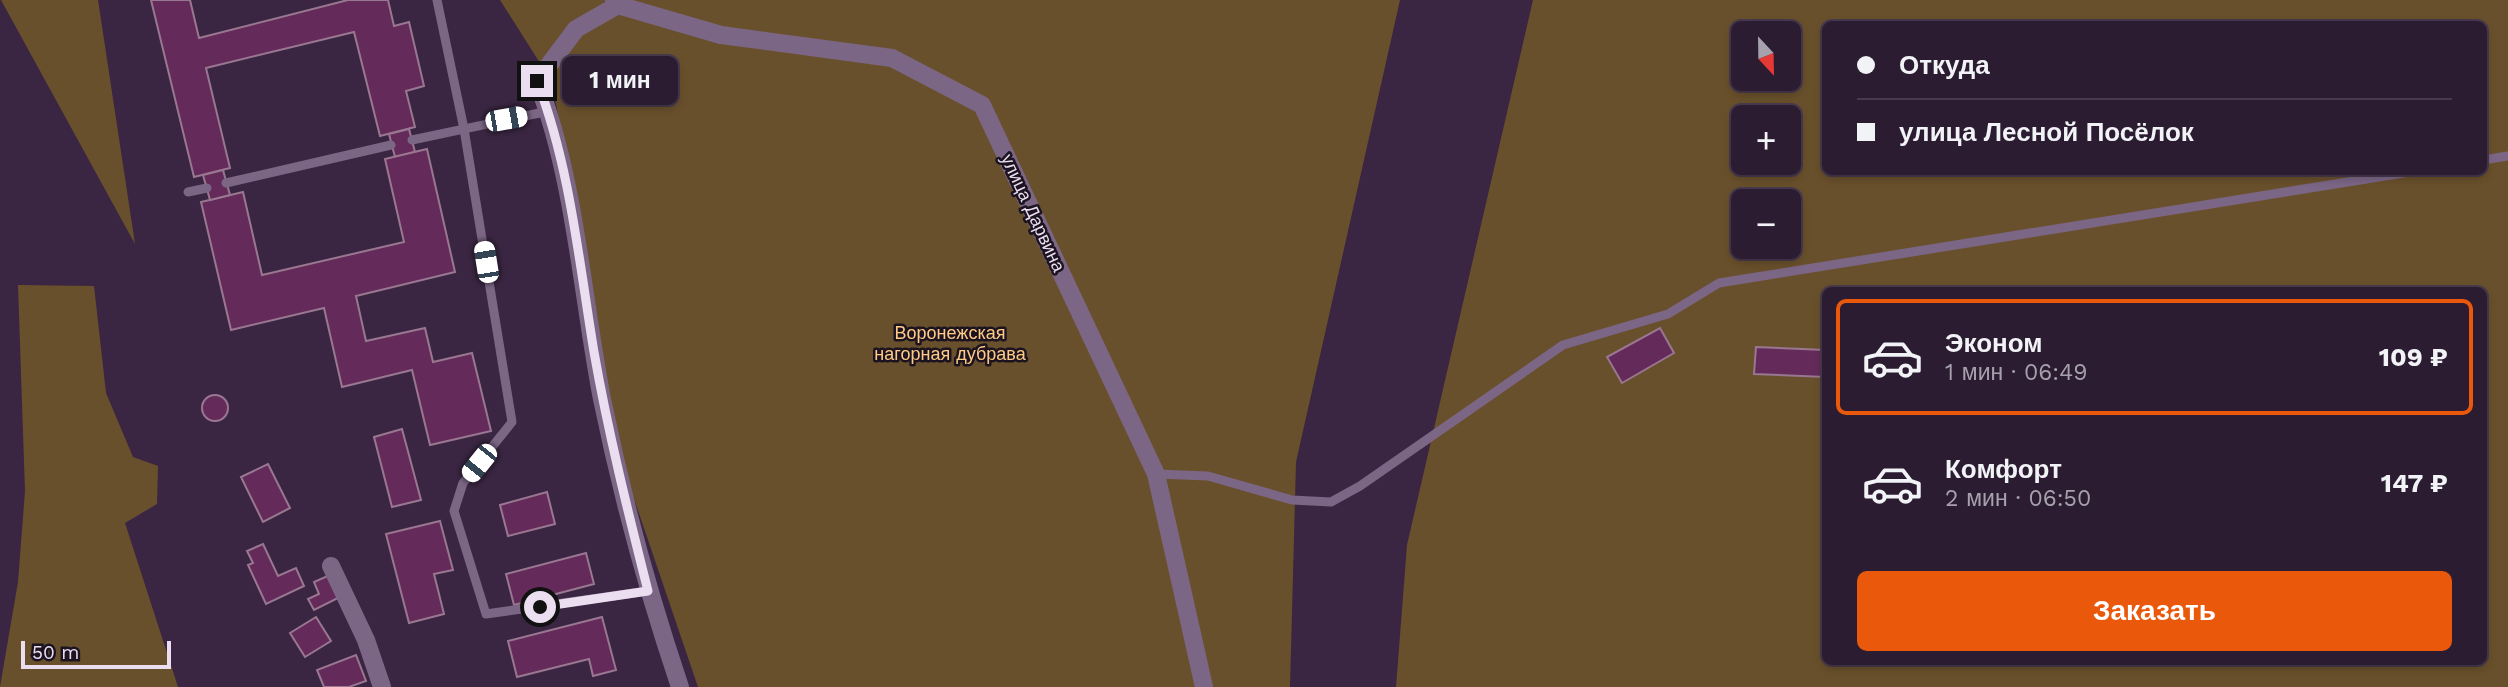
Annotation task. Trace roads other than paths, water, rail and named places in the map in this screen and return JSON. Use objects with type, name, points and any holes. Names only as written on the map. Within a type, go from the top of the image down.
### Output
[{"type":"street","points":[[616,2],[576,29],[537,81],[549,111],[573,227],[602,399],[648,591],[680,687]]},
{"type":"street","name":"улица Дарвина","points":[[616,2],[721,35],[892,58],[982,105],[1156,474],[1203,687]]},
{"type":"street","points":[[331,566],[366,640],[382,687]]},
{"type":"lane","points":[[437,0],[464,129],[512,422],[463,483],[454,511],[486,614],[648,591]]},
{"type":"lane","points":[[412,140],[549,111]]},
{"type":"lane","points":[[226,183],[391,145]]},
{"type":"lane","points":[[2487,159],[2508,156]]},
{"type":"lane","points":[[1156,474],[1208,476],[1292,500],[1331,502],[1360,486],[1563,345],[1668,314],[1719,283],[2391,175]]},
{"type":"lane","points":[[188,192],[206,188]]},
{"type":"park label","name":"Воронежская нагорная дубрава","points":[[950,343]]}]
